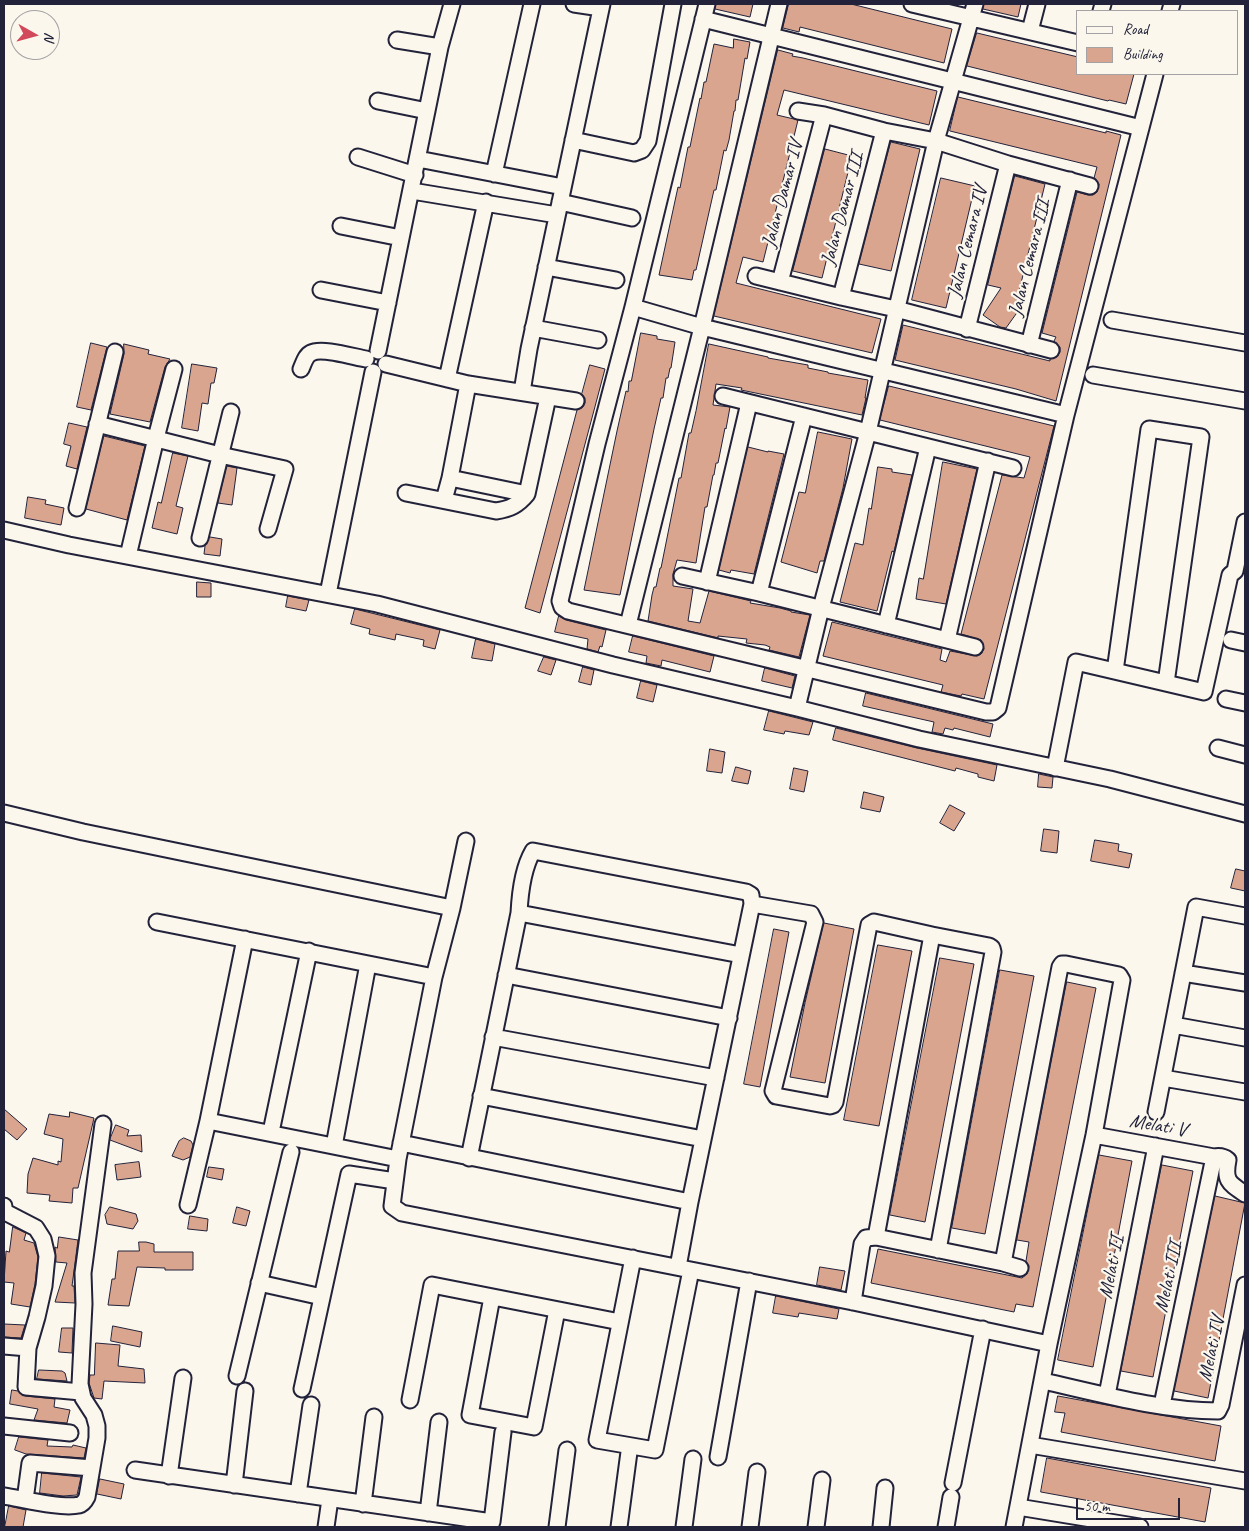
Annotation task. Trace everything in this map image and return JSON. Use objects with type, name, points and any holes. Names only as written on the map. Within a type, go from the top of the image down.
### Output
[{"type":"street","points":[[328,594],[440,47],[452,4]]},
{"type":"street","points":[[494,174],[532,4]]},
{"type":"street","points":[[522,392],[533,328],[602,6],[574,4]]},
{"type":"street","points":[[573,140],[634,153],[642,150],[648,141],[673,4]]},
{"type":"street","points":[[707,4],[633,308],[597,444],[560,601],[562,607],[568,611],[806,670],[986,712],[993,712],[998,708],[1066,415],[1154,75]]},
{"type":"street","points":[[628,625],[779,4]]},
{"type":"street","points":[[912,4],[1076,42]]},
{"type":"street","points":[[797,708],[821,608],[868,432],[936,141],[975,4]]},
{"type":"street","points":[[1030,31],[1037,4]]},
{"type":"street","points":[[703,19],[1141,128]]},
{"type":"street","points":[[397,40],[440,47]]},
{"type":"street","points":[[378,101],[427,111]]},
{"type":"street","points":[[798,111],[884,132],[936,141],[1008,164],[1090,186]]},
{"type":"street","name":"Jalan Damar IV","points":[[780,282],[824,116]]},
{"type":"street","name":"Jalan Damar III","points":[[841,297],[884,132]]},
{"type":"street","points":[[358,156],[415,175]]},
{"type":"street","points":[[418,159],[563,187]]},
{"type":"street","name":"Jalan Cemara IV","points":[[967,329],[1008,164]]},
{"type":"street","name":"Jalan Cemara III","points":[[1029,345],[1070,180]]},
{"type":"street","points":[[412,191],[486,202],[632,218]]},
{"type":"street","points":[[447,379],[486,202]]},
{"type":"street","points":[[341,226],[401,238]]},
{"type":"street","points":[[546,267],[616,280]]},
{"type":"street","points":[[756,276],[896,309],[1051,350]]},
{"type":"street","points":[[321,290],[388,303]]},
{"type":"street","points":[[633,308],[702,327],[1066,415]]},
{"type":"street","points":[[1112,320],[1245,343]]},
{"type":"street","points":[[533,328],[598,340]]},
{"type":"street","points":[[301,369],[306,358],[312,352],[320,350],[376,361],[468,384],[576,401]]},
{"type":"street","points":[[77,508],[115,352]]},
{"type":"street","points":[[128,556],[174,369]]},
{"type":"street","points":[[1093,375],[1245,401]]},
{"type":"street","points":[[444,500],[468,384]]},
{"type":"street","points":[[723,396],[1013,468]]},
{"type":"street","points":[[406,493],[496,511],[507,510],[516,505],[527,494],[548,397]]},
{"type":"street","points":[[706,582],[749,403]]},
{"type":"street","points":[[200,538],[231,412]]},
{"type":"street","points":[[759,593],[804,416]]},
{"type":"street","points":[[97,424],[220,455],[285,469],[268,529]]},
{"type":"street","points":[[1115,671],[1149,430],[1201,437],[1166,683]]},
{"type":"street","points":[[886,625],[928,447]]},
{"type":"street","points":[[947,640],[988,461]]},
{"type":"street","points":[[450,478],[527,494]]},
{"type":"street","points":[[1056,768],[1076,662],[1204,692],[1230,575],[1240,572],[1245,522]]},
{"type":"street","points":[[4,530],[416,613],[613,665],[919,739],[1110,779],[1245,814]]},
{"type":"street","points":[[682,576],[759,593],[976,647]]},
{"type":"street","points":[[1226,698],[1245,703]]},
{"type":"street","points":[[1218,748],[1245,754]]},
{"type":"street","points":[[4,813],[83,832],[452,908]]},
{"type":"street","points":[[466,841],[452,908],[434,977],[398,1159],[392,1206],[402,1212],[853,1302],[1049,1344]]},
{"type":"street","points":[[470,1158],[493,1037],[520,913],[520,902],[528,860],[533,851],[746,892],[751,895],[752,904],[690,1202],[685,1268],[655,1450],[597,1440],[632,1258]]},
{"type":"street","points":[[752,904],[811,914],[815,922],[773,1091],[776,1096],[830,1106],[835,1102],[869,925],[874,922],[992,948],[993,952],[938,1250]]},
{"type":"street","points":[[1156,1112],[1196,907],[1245,916]]},
{"type":"street","points":[[520,913],[741,956]]},
{"type":"street","points":[[158,922],[434,977]]},
{"type":"street","points":[[876,1237],[932,935]]},
{"type":"street","points":[[188,1205],[208,1121],[245,939]]},
{"type":"street","points":[[271,1132],[309,951]]},
{"type":"street","points":[[334,1146],[368,964]]},
{"type":"street","points":[[1003,1263],[1060,967],[1062,964],[1119,975],[1122,980],[1094,1135],[1049,1344],[1014,1527]]},
{"type":"street","points":[[1183,973],[1245,983]]},
{"type":"street","points":[[506,975],[729,1018]]},
{"type":"street","points":[[1173,1025],[1245,1038]]},
{"type":"street","points":[[493,1037],[716,1078]]},
{"type":"street","points":[[1163,1078],[1245,1092]]},
{"type":"street","points":[[481,1096],[703,1139]]},
{"type":"street","points":[[208,1121],[271,1132],[398,1159]]},
{"type":"street","points":[[4,1496],[61,1505],[80,1505],[85,1502],[92,1468],[97,1426],[94,1415],[81,1392],[84,1304],[83,1272],[103,1124]]},
{"type":"street","name":"Melati V","points":[[1094,1135],[1214,1157]]},
{"type":"street","points":[[401,1143],[690,1202]]},
{"type":"street","name":"Melati II","points":[[1107,1395],[1156,1146]]},
{"type":"street","points":[[237,1376],[291,1152]]},
{"type":"street","points":[[1214,1157],[1219,1156],[1228,1160],[1226,1177],[1230,1184],[1245,1194]]},
{"type":"street","name":"Melati III","points":[[1162,1405],[1214,1157]]},
{"type":"street","points":[[302,1389],[349,1174],[395,1181]]},
{"type":"street","points":[[4,1206],[4,1211],[36,1228],[43,1239],[47,1256],[38,1317],[28,1348],[26,1387],[81,1392]]},
{"type":"street","points":[[853,1302],[862,1244],[866,1238],[876,1237],[1020,1268]]},
{"type":"street","points":[[718,1457],[749,1281]]},
{"type":"street","points":[[259,1283],[322,1296]]},
{"type":"street","points":[[410,1400],[432,1286],[620,1322]]},
{"type":"street","name":"Melati IV","points":[[1162,1405],[1218,1411],[1221,1405],[1245,1286]]},
{"type":"street","points":[[492,1297],[470,1415],[488,1419],[534,1428],[557,1310]]},
{"type":"street","points":[[946,1527],[983,1330]]},
{"type":"street","points":[[4,1346],[28,1348]]},
{"type":"street","points":[[169,1476],[183,1378]]},
{"type":"street","points":[[1042,1381],[1162,1405]]},
{"type":"street","points":[[234,1485],[245,1391]]},
{"type":"street","points":[[298,1494],[311,1405]]},
{"type":"street","points":[[363,1504],[374,1417]]},
{"type":"street","points":[[428,1513],[439,1422]]},
{"type":"street","points":[[4,1426],[70,1433]]},
{"type":"street","points":[[134,1470],[428,1513],[491,1525],[503,1432]]},
{"type":"street","points":[[1030,1445],[1245,1480]]},
{"type":"street","points":[[557,1527],[567,1450]]},
{"type":"street","points":[[619,1527],[629,1452]]},
{"type":"street","points":[[684,1527],[693,1460]]},
{"type":"street","points":[[25,1500],[30,1463],[92,1468]]},
{"type":"street","points":[[750,1527],[757,1472]]},
{"type":"street","points":[[816,1527],[822,1480]]},
{"type":"street","points":[[881,1527],[885,1488]]},
{"type":"street","points":[[326,1527],[330,1499]]},
{"type":"street","points":[[1018,1507],[1140,1527]]},
{"type":"building","points":[[716,4],[753,4],[750,17],[715,9]]},
{"type":"building","points":[[789,4],[851,4],[952,29],[944,63],[800,27],[799,32],[783,28]]},
{"type":"building","points":[[984,4],[1021,4],[1018,17],[983,9]]},
{"type":"building","points":[[977,33],[1076,57],[1076,75],[1134,75],[1126,104],[967,66]]},
{"type":"building","points":[[734,39],[750,42],[747,59],[745,58],[738,100],[736,100],[729,140],[726,151],[724,150],[696,270],[694,270],[692,280],[659,275],[678,187],[680,188],[688,147],[690,147],[714,44],[733,48]]},
{"type":"building","points":[[778,50],[793,54],[792,56],[937,91],[929,125],[784,90],[777,115],[798,120],[763,262],[743,257],[736,283],[881,319],[872,353],[714,316]]},
{"type":"building","points":[[958,97],[1121,135],[1056,401],[1016,389],[895,360],[903,325],[1050,361],[1050,359],[1057,357],[1060,352],[1060,347],[1054,341],[1056,337],[1042,333],[1077,192],[1093,195],[1097,192],[1099,184],[1094,178],[1097,167],[950,131]]},
{"type":"building","points":[[891,142],[920,149],[891,271],[859,264]]},
{"type":"building","points":[[825,149],[852,156],[822,278],[793,271]]},
{"type":"building","points":[[1015,176],[1045,184],[1016,304],[1021,307],[1006,328],[1000,327],[983,315],[1001,288],[988,285]]},
{"type":"building","points":[[941,178],[975,186],[946,308],[912,300]]},
{"type":"building","points":[[641,333],[657,336],[657,339],[675,342],[671,368],[668,378],[666,378],[663,398],[661,398],[654,429],[620,595],[584,590],[617,431],[626,391],[628,392],[629,381],[631,381]]},
{"type":"building","points":[[91,343],[107,347],[91,410],[77,407]]},
{"type":"building","points":[[124,344],[149,350],[148,354],[170,359],[165,367],[150,422],[110,414],[124,354]]},
{"type":"building","points":[[709,344],[808,365],[808,368],[828,373],[868,380],[862,415],[716,384],[713,405],[730,407],[726,429],[718,463],[716,463],[713,475],[707,507],[705,507],[696,563],[677,560],[673,574],[673,586],[693,589],[688,621],[700,623],[709,591],[751,601],[750,603],[810,615],[799,657],[769,650],[770,647],[765,645],[746,643],[747,639],[718,636],[718,638],[648,621],[652,595],[661,568],[679,478],[681,478],[689,433],[691,433],[696,411]]},
{"type":"building","points":[[192,364],[217,368],[214,383],[211,383],[208,404],[202,403],[198,431],[182,428]]},
{"type":"building","points":[[590,365],[605,369],[540,613],[525,608],[577,410],[583,407],[585,403],[585,398],[582,394]]},
{"type":"building","points":[[889,386],[1054,426],[984,699],[941,692],[943,685],[823,656],[832,622],[942,649],[940,660],[946,662],[950,651],[977,656],[984,649],[981,640],[961,634],[1002,475],[1024,478],[1030,457],[880,420]]},
{"type":"building","points":[[69,423],[87,427],[77,469],[66,466],[71,446],[64,444]]},
{"type":"building","points":[[818,432],[852,439],[843,488],[824,561],[820,561],[817,573],[781,562],[799,492],[805,493]]},
{"type":"building","points":[[104,436],[145,446],[127,520],[86,509]]},
{"type":"building","points":[[748,447],[784,454],[754,574],[731,570],[730,573],[719,570]]},
{"type":"building","points":[[173,453],[188,456],[176,506],[183,508],[177,534],[152,528],[158,502],[161,503]]},
{"type":"building","points":[[943,462],[977,469],[946,604],[916,599],[919,578],[923,579]]},
{"type":"building","points":[[227,466],[237,468],[232,505],[218,503]]},
{"type":"building","points":[[878,467],[892,469],[892,472],[912,475],[894,552],[892,551],[877,611],[840,602],[855,543],[863,545]]},
{"type":"building","points":[[28,497],[46,500],[45,504],[64,508],[61,525],[25,518]]},
{"type":"building","points":[[210,537],[222,539],[220,556],[204,554],[205,546]]},
{"type":"building","points":[[197,582],[211,583],[211,597],[197,597]]},
{"type":"building","points":[[288,596],[309,600],[306,611],[286,607]]},
{"type":"building","points":[[355,609],[440,630],[435,649],[423,646],[424,640],[396,634],[395,640],[369,634],[370,629],[351,624]]},
{"type":"building","points":[[559,616],[566,620],[606,630],[602,647],[600,646],[598,652],[587,649],[588,639],[555,632]]},
{"type":"building","points":[[633,636],[714,656],[710,672],[662,660],[661,666],[646,663],[647,656],[629,652]]},
{"type":"building","points":[[476,639],[495,644],[492,661],[472,658]]},
{"type":"building","points":[[544,657],[556,660],[551,675],[538,671]]},
{"type":"building","points":[[583,667],[594,670],[591,685],[579,682]]},
{"type":"building","points":[[765,668],[795,676],[792,688],[762,681]]},
{"type":"building","points":[[641,681],[657,685],[653,702],[637,698]]},
{"type":"building","points":[[866,693],[993,724],[990,737],[954,728],[953,730],[945,728],[943,734],[932,732],[934,722],[863,706]]},
{"type":"building","points":[[769,711],[813,722],[809,735],[785,731],[784,734],[764,730]]},
{"type":"building","points":[[836,728],[997,765],[994,781],[956,768],[955,771],[833,740]]},
{"type":"building","points":[[710,749],[725,752],[722,773],[707,771]]},
{"type":"building","points":[[736,767],[751,771],[748,784],[732,781]]},
{"type":"building","points":[[794,768],[808,771],[804,792],[790,789]]},
{"type":"building","points":[[1039,774],[1053,777],[1052,788],[1038,787]]},
{"type":"building","points":[[864,792],[884,797],[880,812],[861,808]]},
{"type":"building","points":[[950,805],[965,813],[954,831],[940,823]]},
{"type":"building","points":[[1044,829],[1059,831],[1057,853],[1041,851]]},
{"type":"building","points":[[1095,840],[1119,844],[1118,851],[1132,854],[1129,868],[1091,861]]},
{"type":"building","points":[[1236,869],[1245,871],[1245,891],[1231,888]]},
{"type":"building","points":[[824,923],[854,929],[825,1083],[790,1077]]},
{"type":"building","points":[[774,929],[789,932],[760,1087],[744,1084]]},
{"type":"building","points":[[878,945],[912,951],[879,1126],[844,1120]]},
{"type":"building","points":[[940,958],[974,964],[925,1222],[890,1215]]},
{"type":"building","points":[[1000,970],[1034,976],[985,1234],[952,1228]]},
{"type":"building","points":[[1067,982],[1096,988],[1033,1307],[1016,1304],[1014,1312],[871,1283],[878,1249],[1022,1278],[1027,1274],[1029,1266],[1026,1261],[1029,1242],[1017,1240]]},
{"type":"building","points":[[4,1109],[27,1129],[17,1140],[4,1129]]},
{"type":"building","points":[[70,1112],[94,1118],[78,1188],[73,1188],[72,1203],[49,1201],[50,1195],[27,1193],[28,1174],[33,1158],[58,1165],[58,1161],[61,1162],[63,1139],[44,1134],[49,1114],[69,1117]]},
{"type":"building","points":[[116,1125],[129,1130],[127,1136],[141,1135],[142,1152],[110,1140]]},
{"type":"building","points":[[184,1138],[191,1141],[193,1145],[190,1157],[183,1160],[172,1156],[179,1141]]},
{"type":"building","points":[[1099,1155],[1132,1161],[1093,1367],[1058,1360]]},
{"type":"building","points":[[139,1162],[141,1177],[117,1180],[115,1165]]},
{"type":"building","points":[[1162,1165],[1193,1171],[1153,1377],[1121,1371]]},
{"type":"building","points":[[209,1167],[224,1169],[222,1180],[207,1177]]},
{"type":"building","points":[[1215,1196],[1245,1203],[1208,1398],[1174,1391]]},
{"type":"building","points":[[110,1207],[136,1214],[138,1221],[133,1229],[107,1224],[105,1215]]},
{"type":"building","points":[[237,1207],[250,1211],[246,1226],[233,1223]]},
{"type":"building","points":[[190,1216],[208,1219],[207,1231],[188,1229]]},
{"type":"building","points":[[13,1227],[26,1233],[24,1240],[34,1243],[38,1257],[30,1307],[11,1304],[14,1283],[4,1282],[6,1251],[9,1252]]},
{"type":"building","points":[[59,1237],[78,1240],[72,1286],[74,1286],[75,1303],[55,1302],[67,1263],[56,1262],[55,1247],[57,1248]]},
{"type":"building","points":[[139,1242],[154,1244],[154,1252],[193,1252],[193,1270],[137,1267],[129,1306],[108,1305],[112,1279],[115,1279],[118,1251],[139,1251]]},
{"type":"building","points":[[820,1267],[845,1271],[841,1290],[817,1285]]},
{"type":"building","points":[[776,1296],[839,1309],[837,1319],[799,1313],[798,1317],[773,1313]]},
{"type":"building","points":[[4,1324],[25,1325],[21,1338],[4,1337]]},
{"type":"building","points":[[113,1326],[142,1332],[140,1347],[111,1341]]},
{"type":"building","points":[[62,1328],[73,1328],[72,1353],[59,1352]]},
{"type":"building","points":[[96,1343],[120,1345],[118,1366],[144,1369],[145,1383],[104,1381],[102,1399],[94,1398],[89,1383],[90,1375],[94,1375]]},
{"type":"building","points":[[39,1370],[62,1371],[65,1373],[67,1381],[37,1379]]},
{"type":"building","points":[[12,1390],[18,1391],[25,1396],[55,1399],[54,1407],[70,1410],[67,1423],[34,1420],[38,1409],[10,1404]]},
{"type":"building","points":[[1058,1396],[1221,1426],[1215,1461],[1061,1432],[1065,1413],[1055,1412]]},
{"type":"building","points":[[19,1437],[48,1440],[47,1446],[72,1447],[73,1445],[86,1448],[84,1458],[26,1454],[15,1450]]},
{"type":"building","points":[[1047,1458],[1211,1488],[1205,1522],[1041,1492]]},
{"type":"building","points":[[42,1473],[81,1477],[77,1495],[63,1496],[40,1493]]},
{"type":"building","points":[[100,1479],[124,1484],[121,1499],[97,1494]]},
{"type":"building","points":[[9,1506],[26,1510],[23,1527],[5,1527]]}]
